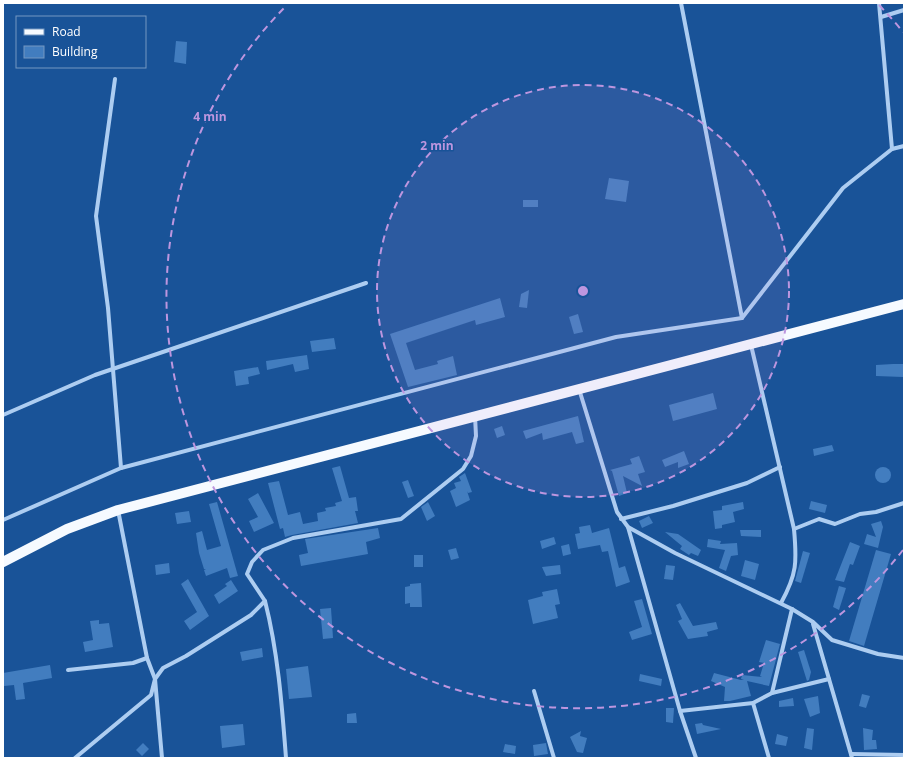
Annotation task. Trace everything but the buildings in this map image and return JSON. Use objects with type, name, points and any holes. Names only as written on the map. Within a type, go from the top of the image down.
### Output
[{"type":"main road","points":[[3,562],[67,529],[118,510],[904,304]]},
{"type":"street","points":[[682,3],[742,318]]},
{"type":"street","points":[[879,3],[892,150]]},
{"type":"street","points":[[881,17],[904,10]]},
{"type":"street","points":[[115,79],[96,216],[108,308],[121,468]]},
{"type":"street","points":[[3,520],[121,468],[616,337],[742,318],[843,188],[892,150],[904,146]]},
{"type":"street","points":[[3,415],[113,369],[366,283]]},
{"type":"street","points":[[751,343],[794,529],[796,555],[795,570],[792,584],[781,604]]},
{"type":"street","points":[[579,388],[617,512],[628,527],[676,553],[792,609],[812,622],[832,640],[878,654],[904,658]]},
{"type":"street","points":[[286,758],[281,695],[270,618],[265,601],[248,574],[252,562],[263,550],[293,538],[401,519],[463,469],[471,456],[476,436],[475,416]]},
{"type":"street","points":[[621,519],[673,506],[747,483],[780,468]]},
{"type":"street","points":[[794,529],[819,519],[835,524],[860,514],[876,512],[904,503]]},
{"type":"street","points":[[118,510],[147,658],[155,679],[162,758]]},
{"type":"street","points":[[628,527],[680,711],[696,758]]},
{"type":"street","points":[[75,758],[151,695],[155,679],[163,668],[186,656],[251,615],[265,601]]},
{"type":"street","points":[[772,693],[792,609]]},
{"type":"street","points":[[812,622],[852,756],[904,754]]},
{"type":"street","points":[[68,670],[133,663],[147,658]]},
{"type":"street","points":[[680,711],[753,702],[772,693],[829,679]]},
{"type":"street","points":[[534,691],[554,758]]},
{"type":"street","points":[[753,702],[769,758]]}]
